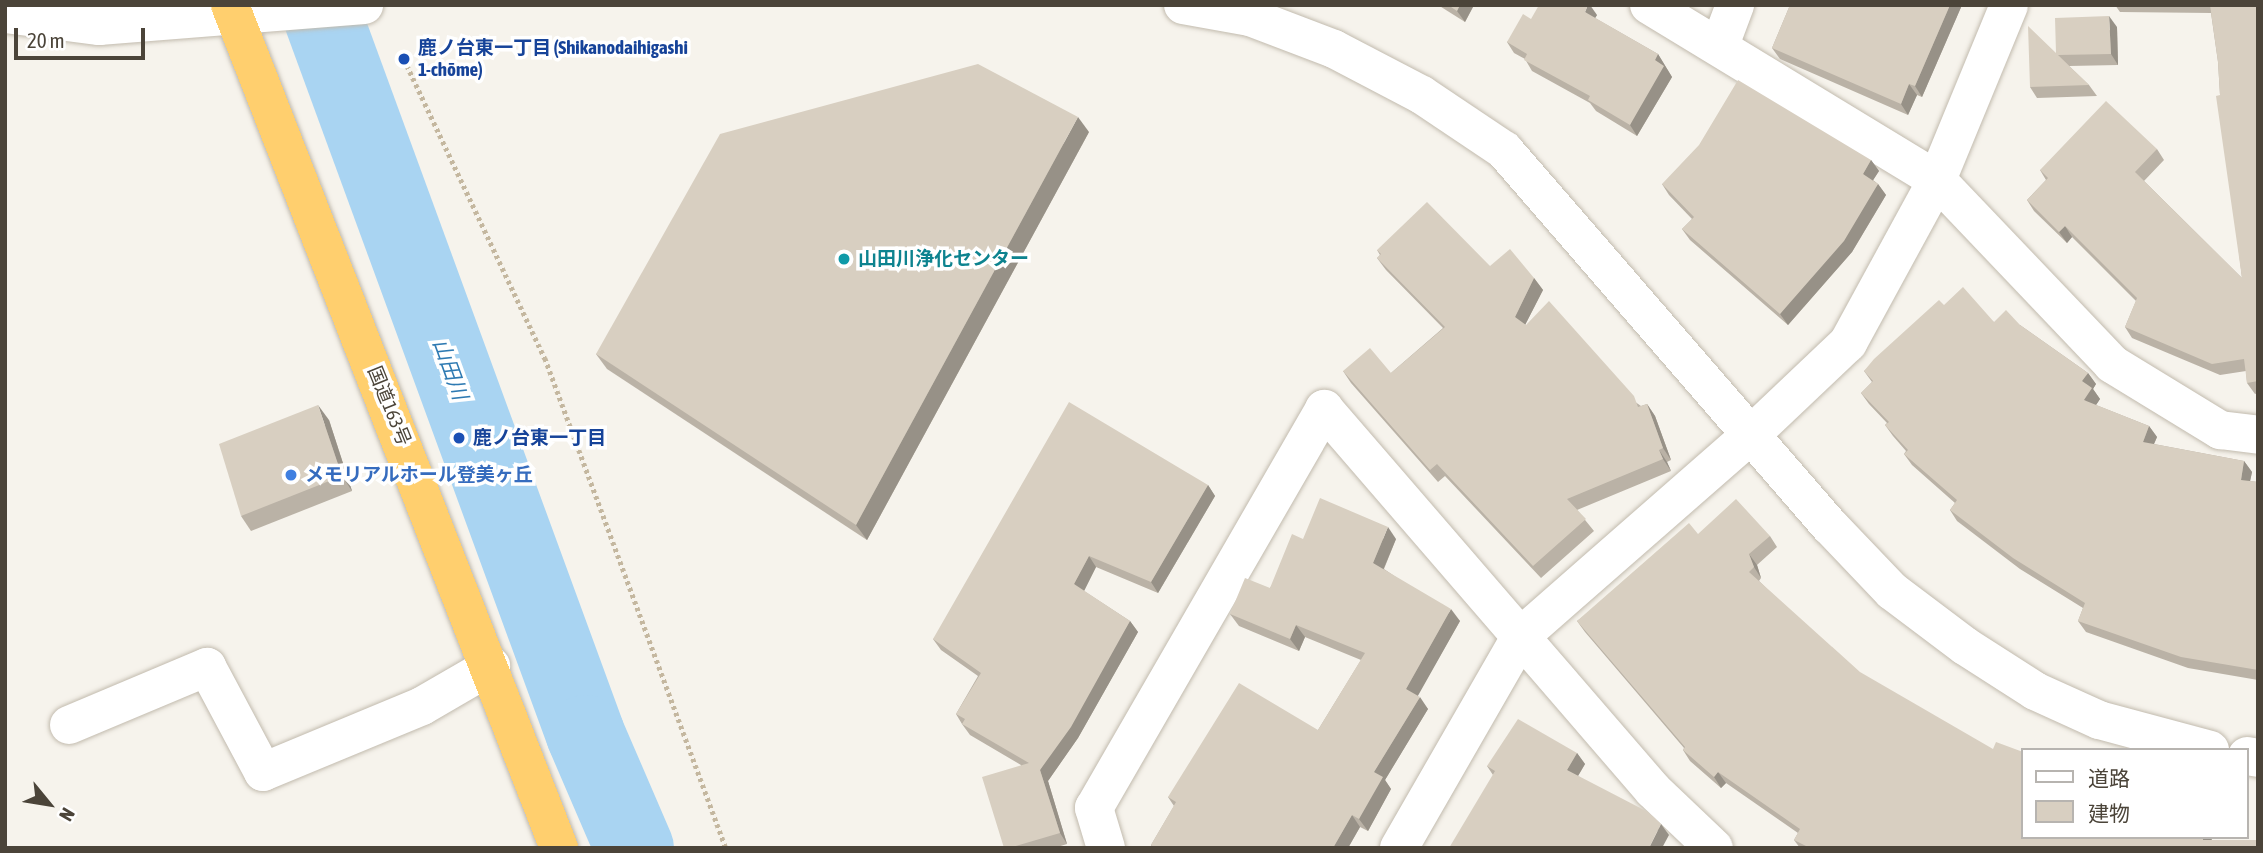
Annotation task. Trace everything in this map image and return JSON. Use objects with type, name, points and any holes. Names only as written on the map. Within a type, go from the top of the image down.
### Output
[{"type":"highway","name":"国道163号","points":[[232,9],[491,666],[559,848]]},
{"type":"street","points":[[5,14],[99,26],[232,9],[364,5]]},
{"type":"street","points":[[1182,5],[1250,17],[1334,49],[1422,95],[1504,150],[1754,433],[1829,526],[1892,591],[1965,646],[2035,691],[2099,720],[2203,748]]},
{"type":"street","points":[[1649,5],[1720,45],[1937,180],[2112,364],[2220,430],[2258,435]]},
{"type":"street","points":[[1720,45],[1735,5]]},
{"type":"street","points":[[1399,848],[1521,636],[1754,433],[1848,343],[1937,180],[2009,5]]},
{"type":"street","points":[[1106,848],[1094,808],[1324,409],[1653,790],[1714,848]]},
{"type":"street","points":[[69,725],[207,667],[263,772],[422,706],[491,666]]},
{"type":"path","points":[[404,59],[545,358],[726,848]]},
{"type":"building","points":[[1448,5],[1460,5],[1457,11]]},
{"type":"building","points":[[1539,5],[1588,5],[1585,12],[1658,54],[1655,60],[1664,66],[1630,125],[1588,100],[1590,96],[1524,60],[1527,54],[1507,42],[1523,14],[1531,19]]},
{"type":"building","points":[[1790,5],[1950,5],[1915,86],[1909,84],[1901,104],[1772,48]]},
{"type":"building","points":[[2210,5],[2258,5],[2258,381],[2247,383],[2244,359],[2212,364],[2125,327],[2137,298],[2065,226],[2059,232],[2027,200],[2048,178],[2040,170],[2106,101],[2157,149],[2135,172],[2242,278],[2216,96],[2220,95],[2218,62]]},
{"type":"building","points":[[2109,16],[2111,54],[2058,55],[2089,85],[2030,87],[2028,26],[2056,53],[2055,18]]},
{"type":"building","name":"山田川浄化センター","points":[[978,64],[1078,117],[856,525],[596,354],[720,134]]},
{"type":"building","points":[[1738,80],[1871,160],[1863,174],[1878,184],[1844,241],[1780,314],[1682,229],[1694,217],[1662,184],[1699,145]]},
{"type":"building","points":[[1427,202],[1490,266],[1510,249],[1534,278],[1515,317],[1526,325],[1549,301],[1634,396],[1638,407],[1647,404],[1663,448],[1659,450],[1663,459],[1567,499],[1586,519],[1533,566],[1437,464],[1430,470],[1343,371],[1370,348],[1391,373],[1445,327],[1377,258],[1381,254],[1377,250]]},
{"type":"building","points":[[1963,287],[1994,322],[2006,310],[2020,325],[2088,373],[2082,381],[2092,388],[2084,400],[2149,426],[2143,442],[2244,461],[2241,480],[2258,482],[2258,670],[2181,657],[2078,621],[2085,603],[2013,558],[1950,510],[1957,500],[1904,454],[1908,450],[1885,425],[1889,422],[1861,393],[1873,381],[1864,371],[1939,300],[1944,305]]},
{"type":"building","points":[[1069,402],[1208,485],[1151,582],[1089,556],[1074,584],[1130,621],[1071,727],[1040,770],[1060,833],[1004,848],[982,777],[1029,763],[962,724],[965,719],[956,714],[981,673],[933,639]]},
{"type":"building","name":"メモリアルホール登美ヶ丘","points":[[318,405],[342,476],[241,516],[219,444]]},
{"type":"building","points":[[1320,498],[1388,527],[1373,563],[1451,609],[1406,689],[1420,697],[1374,772],[1383,777],[1359,819],[1352,815],[1333,848],[1155,848],[1151,845],[1176,802],[1168,797],[1239,683],[1318,730],[1365,653],[1296,625],[1290,639],[1230,614],[1245,578],[1270,588],[1292,534],[1303,539]]},
{"type":"building","points":[[1736,499],[1770,536],[1749,554],[1754,567],[1749,572],[1860,672],[1993,749],[1996,742],[2022,752],[2022,839],[2258,840],[2258,848],[1810,848],[1794,840],[1800,829],[1718,772],[1714,777],[1683,750],[1685,747],[1577,621],[1689,523],[1698,534]]},
{"type":"building","points":[[1518,719],[1577,753],[1567,770],[1648,812],[1661,824],[1649,848],[1449,848],[1495,771],[1487,766]]},
{"type":"waterway","name":"山田川","points":[[318,5],[585,734],[634,848]]},
{"type":"place","name":"鹿ノ台東一丁目 (Shikanodaihigashi 1-chōme)","points":[[404,59]]},
{"type":"place","name":"山田川浄化センター","points":[[844,259]]},
{"type":"place","name":"鹿ノ台東一丁目","points":[[459,438]]},
{"type":"place","name":"メモリアルホール登美ヶ丘","points":[[291,475]]}]
